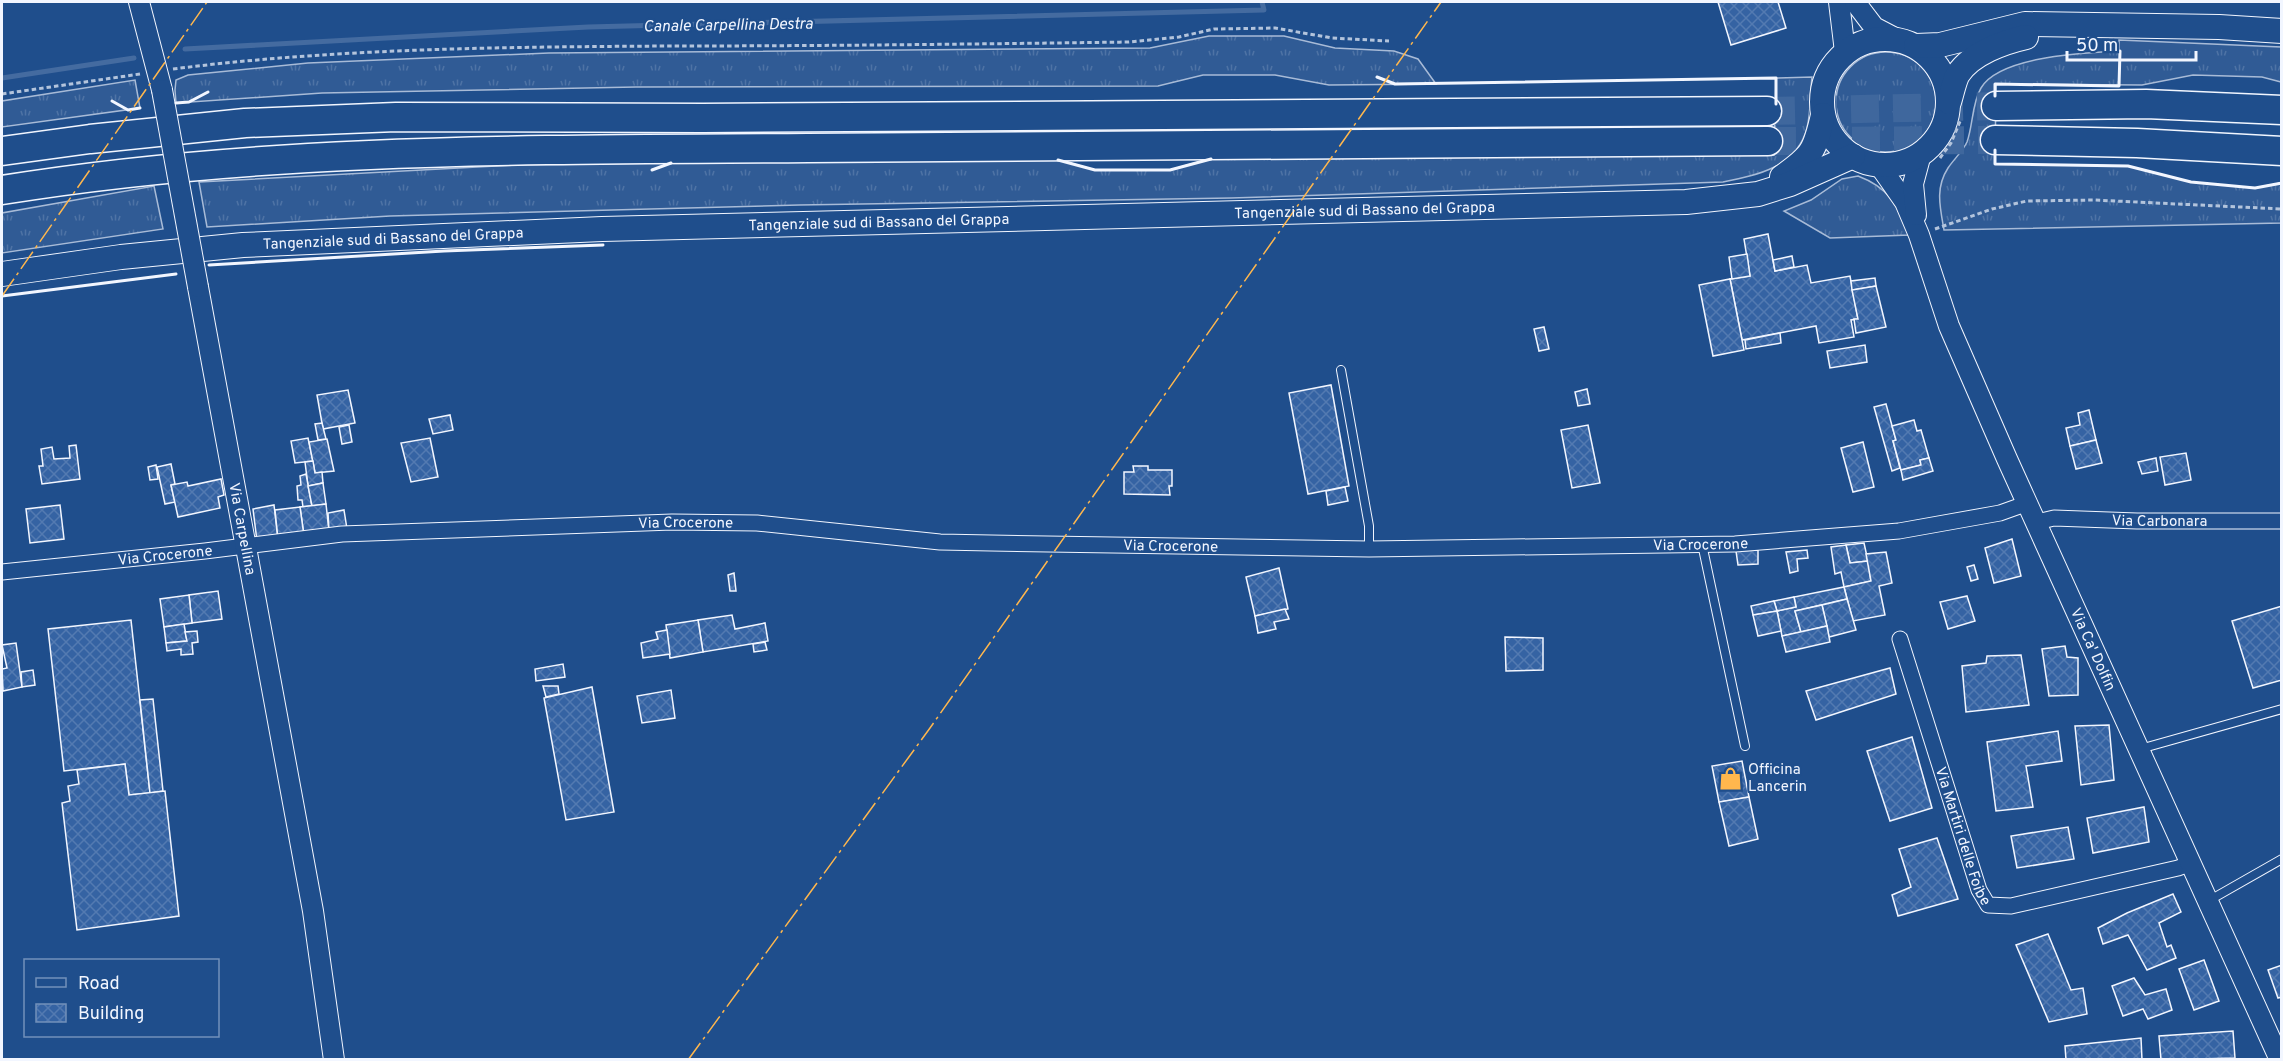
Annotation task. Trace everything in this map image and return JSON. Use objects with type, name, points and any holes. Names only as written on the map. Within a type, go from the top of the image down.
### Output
[{"type":"highway","points":[[1996,106],[2146,104],[2282,110]]},
{"type":"highway","points":[[2,151],[234,124],[396,117],[714,118],[1767,111]]},
{"type":"highway","points":[[1995,140],[2137,143],[2282,151]]},
{"type":"highway","points":[[2,190],[197,166],[320,157],[469,151],[1768,141]]},
{"type":"main road","name":"Tangenziale sud di Bassano del Grappa","points":[[2072,25],[2007,42],[1975,58],[1958,74],[1945,124],[1935,141],[1921,154],[1901,163],[1879,165],[1852,156],[1839,146],[1829,132],[1823,115],[1821,98],[1825,80],[1833,64],[1845,52],[1861,43],[1879,38],[1906,43],[1940,45],[2025,24],[2219,27],[2282,31]]},
{"type":"main road","name":"Tangenziale sud di Bassano del Grappa","points":[[1906,43],[1930,56],[1941,70],[1949,102]]},
{"type":"main road","name":"Tangenziale sud di Bassano del Grappa","points":[[1758,194],[1806,160],[1817,141],[1823,115]]},
{"type":"main road","name":"Tangenziale sud di Bassano del Grappa","points":[[2,274],[121,257],[243,245],[602,228],[1686,202],[1758,194],[1790,184],[1852,156]]},
{"type":"street","name":"Via Carpellina","points":[[139,2],[160,81],[314,911],[334,1059]]},
{"type":"street","points":[[1839,2],[1845,52]]},
{"type":"street","points":[[1855,2],[1874,27],[1906,43]]},
{"type":"street","name":"Via Ca' Dolfin","points":[[1919,235],[1913,184],[1921,154]]},
{"type":"street","name":"Via Ca' Dolfin","points":[[1879,165],[1905,202],[1919,235],[1949,326],[2189,864],[2280,1059]]},
{"type":"street","name":"Via Crocerone","points":[[2,572],[245,547],[342,534],[672,522],[757,523],[940,542],[1369,549],[1735,544],[1899,531],[2001,513],[2028,503]]},
{"type":"street","name":"Via Carbonara","points":[[2037,522],[2054,518],[2282,522]]},
{"type":"street","name":"Via Martiri delle Foibe","points":[[1900,639],[1979,890],[1988,905],[2011,906],[2189,864]]},
{"type":"lane","points":[[1341,370],[1369,526],[1369,549]]},
{"type":"lane","points":[[1702,544],[1745,746]]},
{"type":"lane","points":[[2139,750],[2282,709]]},
{"type":"lane","points":[[2207,902],[2282,859]]},
{"type":"path","points":[[2,94],[160,81],[216,64],[317,56],[512,47],[1129,42],[1179,37],[1214,29],[1275,28],[1332,38],[1389,40]]},
{"type":"path","points":[[1919,235],[1992,209],[2027,201],[2094,200],[2282,209]]},
{"type":"green space","points":[[1209,36],[1284,36],[1335,48],[1394,51],[1418,59],[1436,84],[1329,85],[1275,75],[1203,75],[1158,86],[636,87],[322,93],[176,103],[175,90],[176,80],[188,75],[308,63],[549,53],[1150,48]]},
{"type":"green space","points":[[2119,40],[2281,47],[2281,82],[2262,77],[2193,75],[2142,85],[1996,84],[1995,164],[2128,166],[2191,182],[2255,188],[2281,183],[2281,223],[1944,230],[1940,198],[1941,183],[1948,168],[1967,142],[1976,100],[1981,88],[1991,77],[2006,69],[2044,58],[2119,51]]},
{"type":"green space","points":[[1886,52],[1914,60],[1928,74],[1936,102],[1928,130],[1914,144],[1886,152],[1858,144],[1844,130],[1836,102],[1844,74],[1858,60]]},
{"type":"green space","points":[[1812,77],[1807,128],[1795,152],[1774,167],[1762,172],[1723,182],[1231,198],[799,205],[390,216],[207,227],[199,182],[515,165],[1053,158],[1095,170],[1170,170],[1216,157],[1774,155],[1776,78]]},
{"type":"green space","points":[[135,80],[140,108],[2,127],[2,101]]},
{"type":"green space","points":[[1858,176],[1885,192],[1896,206],[1909,235],[1830,238],[1784,211],[1811,200],[1842,179]]},
{"type":"green space","points":[[154,186],[163,229],[2,253],[2,213]]},
{"type":"building","points":[[1718,2],[1778,2],[1786,28],[1731,45]]},
{"type":"building","points":[[1768,234],[1775,271],[1807,265],[1811,283],[1850,276],[1858,319],[1851,320],[1854,337],[1819,343],[1816,326],[1742,340],[1730,279],[1750,276],[1744,239]]},
{"type":"building","points":[[1747,254],[1750,276],[1732,279],[1729,257]]},
{"type":"building","points":[[1792,256],[1794,267],[1775,271],[1773,260]]},
{"type":"building","points":[[1875,278],[1876,286],[1852,290],[1851,281]]},
{"type":"building","points":[[1730,279],[1744,350],[1713,356],[1699,285]]},
{"type":"building","points":[[1876,286],[1886,327],[1856,333],[1854,319],[1858,319],[1852,290]]},
{"type":"building","points":[[1544,327],[1549,349],[1539,351],[1534,329]]},
{"type":"building","points":[[1780,333],[1781,343],[1746,349],[1745,340]]},
{"type":"building","points":[[1865,345],[1867,362],[1830,368],[1827,351]]},
{"type":"building","points":[[1331,385],[1349,486],[1308,494],[1289,393]]},
{"type":"building","points":[[1587,389],[1590,404],[1578,406],[1575,392]]},
{"type":"building","points":[[348,390],[355,423],[323,429],[317,395]]},
{"type":"building","points":[[1886,404],[1896,440],[1893,441],[1900,468],[1892,471],[1874,407]]},
{"type":"building","points":[[2089,410],[2096,440],[2070,446],[2066,428],[2080,425],[2078,413]]},
{"type":"building","points":[[450,415],[453,430],[433,434],[429,419]]},
{"type":"building","points":[[1914,420],[1917,431],[1921,430],[1929,458],[1920,460],[1921,465],[1901,470],[1893,441],[1896,440],[1892,426]]},
{"type":"building","points":[[322,423],[326,439],[318,440],[315,424]]},
{"type":"building","points":[[349,425],[352,442],[342,444],[339,427]]},
{"type":"building","points":[[1588,425],[1600,483],[1572,488],[1561,430]]},
{"type":"building","points":[[308,438],[313,461],[295,463],[291,441]]},
{"type":"building","points":[[430,438],[438,477],[411,482],[401,443]]},
{"type":"building","points":[[327,439],[334,471],[315,473],[309,442]]},
{"type":"building","points":[[2096,440],[2102,463],[2076,469],[2070,446]]},
{"type":"building","points":[[1863,442],[1874,487],[1853,492],[1841,448]]},
{"type":"building","points":[[76,445],[80,479],[42,484],[39,466],[43,466],[41,449],[52,447],[54,459],[70,458],[69,446]]},
{"type":"building","points":[[2186,453],[2191,480],[2165,485],[2160,457]]},
{"type":"building","points":[[1929,458],[1933,471],[1903,480],[1901,470],[1921,465],[1920,460]]},
{"type":"building","points":[[2156,458],[2158,471],[2142,474],[2138,462]]},
{"type":"building","points":[[313,461],[315,473],[322,472],[323,483],[308,486],[305,462]]},
{"type":"building","points":[[171,464],[175,484],[171,485],[175,502],[165,504],[157,467]]},
{"type":"building","points":[[156,465],[158,479],[150,480],[148,467]]},
{"type":"building","points":[[1133,466],[1148,466],[1148,470],[1172,470],[1170,495],[1124,494],[1124,472],[1134,472]]},
{"type":"building","points":[[306,474],[312,506],[303,507],[302,500],[298,500],[297,486],[301,485],[300,476]]},
{"type":"building","points":[[221,479],[224,495],[218,497],[220,508],[178,517],[171,485],[187,482],[188,486]]},
{"type":"building","points":[[323,483],[326,504],[312,506],[308,486]]},
{"type":"building","points":[[1345,487],[1348,501],[1328,505],[1326,491]]},
{"type":"building","points":[[326,504],[329,531],[304,536],[300,507]]},
{"type":"building","points":[[60,505],[64,539],[30,543],[26,509]]},
{"type":"building","points":[[274,505],[278,539],[257,541],[253,509]]},
{"type":"building","points":[[300,507],[304,536],[278,539],[275,510]]},
{"type":"building","points":[[344,510],[347,529],[329,531],[328,513]]},
{"type":"building","points":[[2012,539],[2021,576],[1994,583],[1985,548]]},
{"type":"building","points":[[1864,543],[1868,561],[1850,563],[1846,545]]},
{"type":"building","points":[[1846,545],[1850,563],[1868,561],[1871,581],[1844,587],[1841,572],[1835,574],[1831,547]]},
{"type":"building","points":[[1758,550],[1758,564],[1738,565],[1736,551]]},
{"type":"building","points":[[1807,550],[1808,558],[1797,559],[1798,571],[1790,573],[1786,552]]},
{"type":"building","points":[[1886,552],[1892,583],[1879,586],[1885,615],[1853,621],[1844,587],[1871,581],[1866,554]]},
{"type":"building","points":[[1974,565],[1978,579],[1971,581],[1967,567]]},
{"type":"building","points":[[1279,568],[1288,609],[1255,616],[1246,577]]},
{"type":"building","points":[[734,573],[736,591],[730,591],[728,575]]},
{"type":"building","points":[[1844,587],[1847,599],[1795,611],[1801,632],[1782,636],[1777,611],[1796,607],[1794,597]]},
{"type":"building","points":[[218,591],[222,619],[192,623],[189,595]]},
{"type":"building","points":[[189,595],[192,623],[164,627],[160,599]]},
{"type":"building","points":[[1967,596],[1975,621],[1948,629],[1940,602]]},
{"type":"building","points":[[1794,597],[1796,607],[1777,611],[1774,601]]},
{"type":"building","points":[[1847,599],[1856,630],[1829,637],[1822,605]]},
{"type":"building","points":[[1774,601],[1777,611],[1753,615],[1751,606]]},
{"type":"building","points":[[1822,605],[1827,626],[1801,632],[1795,611]]},
{"type":"building","points":[[2282,606],[2282,680],[2253,688],[2232,621]]},
{"type":"building","points":[[1285,609],[1289,619],[1274,622],[1276,629],[1258,633],[1255,616]]},
{"type":"building","points":[[1777,611],[1781,631],[1758,636],[1753,615]]},
{"type":"building","points":[[732,615],[735,629],[765,623],[768,641],[703,652],[698,620]]},
{"type":"building","points":[[131,620],[150,793],[129,795],[125,764],[64,771],[48,629]]},
{"type":"building","points":[[698,620],[703,652],[670,658],[666,625]]},
{"type":"building","points":[[184,624],[187,641],[166,643],[164,627]]},
{"type":"building","points":[[1827,626],[1830,642],[1786,652],[1782,636]]},
{"type":"building","points":[[667,630],[670,654],[643,658],[641,643],[658,639],[656,632]]},
{"type":"building","points":[[197,631],[198,642],[192,643],[193,654],[181,655],[181,649],[167,651],[166,643],[187,641],[185,632]]},
{"type":"building","points":[[1505,637],[1543,638],[1543,670],[1506,671]]},
{"type":"building","points":[[765,642],[767,650],[754,652],[753,644]]},
{"type":"building","points":[[16,643],[22,687],[3,691],[2,669],[7,668],[2,645]]},
{"type":"building","points":[[2065,646],[2067,657],[2078,658],[2078,695],[2049,696],[2042,649]]},
{"type":"building","points":[[2021,655],[2029,705],[1966,712],[1962,666],[1986,663],[1987,656]]},
{"type":"building","points":[[563,664],[565,677],[536,681],[535,669]]},
{"type":"building","points":[[1890,668],[1896,694],[1816,720],[1806,691]]},
{"type":"building","points":[[33,670],[35,685],[22,687],[21,672]]},
{"type":"building","points":[[543,686],[558,686],[559,694],[546,697]]},
{"type":"building","points":[[592,687],[614,812],[566,820],[544,698]]},
{"type":"building","points":[[671,690],[675,718],[642,723],[637,696]]},
{"type":"building","points":[[153,699],[163,791],[150,793],[140,700]]},
{"type":"building","points":[[2109,725],[2114,780],[2081,785],[2075,726]]},
{"type":"building","points":[[2058,731],[2062,761],[2026,766],[2033,807],[1996,811],[1987,742]]},
{"type":"building","points":[[1912,737],[1932,808],[1890,821],[1867,751]]},
{"type":"building","points":[[1742,761],[1749,797],[1719,802],[1712,766]]},
{"type":"building","points":[[125,764],[129,795],[165,791],[179,916],[77,930],[62,803],[70,801],[68,786],[79,784],[77,770]]},
{"type":"building","points":[[1749,797],[1758,839],[1729,846],[1719,802]]},
{"type":"building","points":[[2144,807],[2149,842],[2093,853],[2087,818]]},
{"type":"building","points":[[2068,827],[2074,859],[2017,868],[2011,836]]},
{"type":"building","points":[[1937,838],[1958,899],[1898,916],[1892,895],[1911,887],[1899,849]]},
{"type":"building","points":[[2173,894],[2181,912],[2159,923],[2167,947],[2171,945],[2176,958],[2147,970],[2128,935],[2103,944],[2098,928]]},
{"type":"building","points":[[2048,934],[2071,990],[2083,988],[2087,1014],[2049,1022],[2016,945]]},
{"type":"building","points":[[2204,960],[2219,1001],[2194,1010],[2179,969]]},
{"type":"building","points":[[2282,965],[2282,997],[2278,998],[2268,970]]},
{"type":"building","points":[[2134,978],[2145,995],[2166,989],[2172,1010],[2148,1019],[2143,1009],[2123,1016],[2112,986]]},
{"type":"building","points":[[2233,1031],[2235,1058],[2161,1060],[2159,1036]]},
{"type":"building","points":[[2141,1038],[2142,1060],[2066,1060],[2065,1046]]},
{"type":"waterway","name":"Canale Carpellina Destra","points":[[185,49],[588,27],[1264,10],[1262,2]]},
{"type":"waterway","points":[[2,78],[134,58]]},
{"type":"tunnel","points":[[1767,111],[1996,106]]},
{"type":"tunnel","points":[[1768,141],[1995,140]]},
{"type":"wall","points":[[1995,96],[1995,84],[2119,86],[2120,51]]},
{"type":"wall","points":[[1377,77],[1395,84],[1776,78],[1776,104]]},
{"type":"wall","points":[[176,103],[189,102],[208,92]]},
{"type":"wall","points":[[112,101],[128,110],[140,108]]},
{"type":"wall","points":[[1995,150],[1995,164],[2128,166],[2191,182],[2255,188],[2282,183]]},
{"type":"wall","points":[[1058,160],[1095,170],[1170,170],[1211,159]]},
{"type":"wall","points":[[652,170],[671,163]]},
{"type":"wall","points":[[209,265],[444,251],[603,245]]},
{"type":"wall","points":[[2,296],[176,274]]},
{"type":"power","points":[[2,296],[207,2]]},
{"type":"power","points":[[688,1060],[930,728],[1441,2]]},
{"type":"place","name":"Officina Lancerin","points":[[1730,778]]}]
